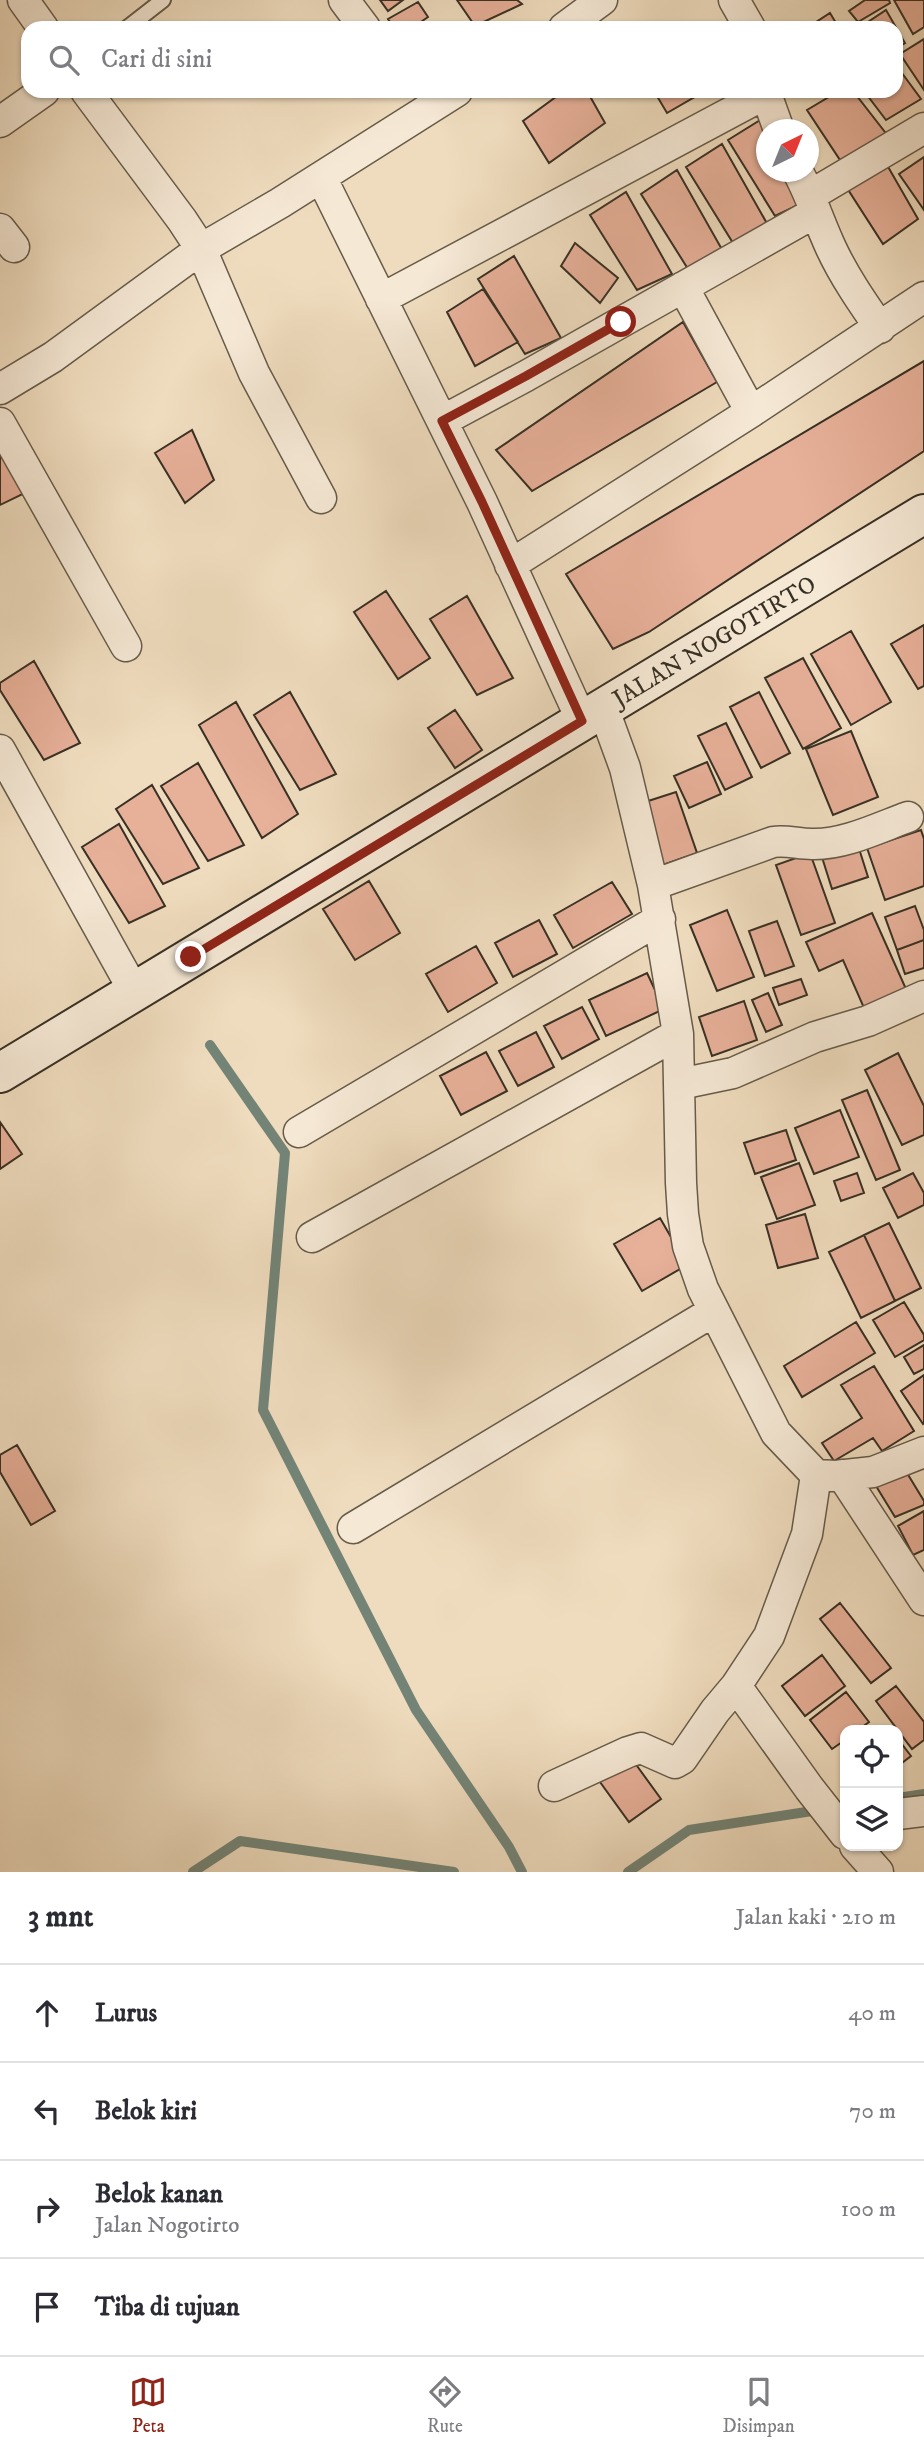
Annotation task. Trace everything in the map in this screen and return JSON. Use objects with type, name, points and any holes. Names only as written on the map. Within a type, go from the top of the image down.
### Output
[{"type":"street","points":[[23,0],[38,21]]},
{"type":"street","points":[[344,0],[360,21]]},
{"type":"street","points":[[574,21],[602,0]]},
{"type":"street","points":[[734,0],[746,21]]},
{"type":"street","points":[[0,122],[34,98]]},
{"type":"street","points":[[91,98],[201,249],[254,373],[321,498]]},
{"type":"street","points":[[381,299],[754,98]]},
{"type":"street","points":[[767,98],[775,119]]},
{"type":"street","points":[[0,389],[53,357],[201,249],[321,177],[420,100]]},
{"type":"street","points":[[442,421],[683,287],[808,193],[924,128]]},
{"type":"street","points":[[321,177],[510,565],[594,714],[608,724],[625,768],[660,919],[678,1034],[682,1214],[688,1247],[703,1289],[776,1433],[829,1475],[924,1600]]},
{"type":"street","points":[[808,193],[832,250],[880,328]]},
{"type":"street","points":[[683,287],[751,412]]},
{"type":"street","points":[[510,565],[880,328],[919,307]]},
{"type":"street","points":[[0,423],[126,646]]},
{"type":"street","name":"JALAN NOGOTIRTO","points":[[0,1073],[924,514]]},
{"type":"street","points":[[0,751],[134,991]]},
{"type":"street","points":[[653,884],[773,842],[786,840],[811,844],[845,839],[908,817]]},
{"type":"street","points":[[299,1132],[660,919]]},
{"type":"street","points":[[680,1084],[733,1073],[815,1037],[868,1021],[924,996]]},
{"type":"street","points":[[312,1237],[678,1034]]},
{"type":"street","points":[[353,1528],[714,1311]]},
{"type":"street","points":[[829,1475],[873,1472],[924,1452]]},
{"type":"street","points":[[554,1786],[641,1748],[667,1760],[680,1762],[736,1686],[778,1618],[829,1475]]},
{"type":"street","points":[[736,1686],[832,1815]]},
{"type":"street","points":[[903,1813],[924,1811]]},
{"type":"street","points":[[859,1851],[878,1872]]},
{"type":"lane","points":[[136,21],[163,0]]},
{"type":"building","points":[[380,0],[403,0],[388,11]]},
{"type":"building","points":[[457,0],[517,0],[522,4],[486,21],[472,21]]},
{"type":"building","points":[[865,0],[889,0],[890,3],[860,21],[849,11]]},
{"type":"building","points":[[894,0],[924,0],[924,27],[913,34]]},
{"type":"building","points":[[418,2],[428,17],[422,21],[388,19]]},
{"type":"building","points":[[886,10],[892,21],[870,21]]},
{"type":"building","points":[[830,13],[835,21],[818,21]]},
{"type":"building","points":[[924,39],[924,90],[903,58],[903,52]]},
{"type":"building","points":[[903,75],[921,99],[886,120],[869,98],[903,98]]},
{"type":"building","points":[[554,98],[591,98],[605,123],[549,163],[523,121]]},
{"type":"building","points":[[658,98],[693,98],[667,113]]},
{"type":"building","points":[[827,98],[858,98],[888,136],[844,166],[819,128],[819,119],[813,119],[807,110]]},
{"type":"building","points":[[756,123],[756,182],[801,182],[811,199],[775,216],[728,140]]},
{"type":"building","points":[[722,144],[769,227],[733,243],[686,167]]},
{"type":"building","points":[[924,157],[924,210],[899,174]]},
{"type":"building","points":[[887,165],[918,219],[883,244],[847,188]]},
{"type":"building","points":[[677,170],[724,253],[688,269],[641,194]]},
{"type":"building","points":[[626,192],[672,274],[637,290],[590,215]]},
{"type":"building","points":[[575,243],[618,278],[600,303],[561,266]]},
{"type":"building","points":[[514,256],[561,338],[525,354],[478,279]]},
{"type":"building","points":[[483,289],[518,342],[475,366],[447,312]]},
{"type":"building","points":[[683,322],[717,382],[532,491],[496,450]]},
{"type":"building","points":[[924,361],[924,451],[649,632],[613,649],[566,574]]},
{"type":"building","points":[[192,430],[214,480],[185,503],[155,453]]},
{"type":"building","points":[[0,431],[33,489],[0,505]]},
{"type":"building","points":[[386,591],[430,658],[398,679],[354,612]]},
{"type":"building","points":[[467,596],[513,678],[477,695],[430,619]]},
{"type":"building","points":[[924,625],[924,686],[918,689],[891,644]]},
{"type":"building","points":[[851,631],[891,702],[851,725],[811,654]]},
{"type":"building","points":[[803,658],[841,728],[803,749],[765,678]]},
{"type":"building","points":[[34,661],[80,743],[44,760],[0,690],[0,683]]},
{"type":"building","points":[[290,692],[336,774],[300,790],[254,715]]},
{"type":"building","points":[[759,692],[790,753],[761,768],[730,707]]},
{"type":"building","points":[[236,702],[298,814],[262,838],[199,725]]},
{"type":"building","points":[[455,710],[482,750],[455,768],[428,728]]},
{"type":"building","points":[[726,723],[752,777],[725,790],[698,736]]},
{"type":"building","points":[[851,731],[878,797],[833,815],[806,749]]},
{"type":"building","points":[[707,762],[721,794],[689,808],[674,776]]},
{"type":"building","points":[[198,763],[244,845],[208,861],[161,786]]},
{"type":"building","points":[[152,785],[199,868],[163,884],[116,809]]},
{"type":"building","points":[[676,792],[697,853],[660,866],[639,804]]},
{"type":"building","points":[[119,824],[165,906],[129,923],[82,847]]},
{"type":"building","points":[[921,830],[924,839],[924,886],[885,900],[867,848]]},
{"type":"building","points":[[856,839],[868,877],[832,889],[820,851]]},
{"type":"building","points":[[810,853],[835,923],[801,935],[776,865]]},
{"type":"building","points":[[369,881],[400,933],[355,960],[323,909]]},
{"type":"building","points":[[612,882],[632,914],[573,948],[554,915]]},
{"type":"building","points":[[915,906],[924,930],[924,940],[897,950],[885,917]]},
{"type":"building","points":[[727,910],[754,977],[717,991],[690,925]]},
{"type":"building","points":[[872,913],[906,989],[864,1008],[843,960],[819,971],[806,942]]},
{"type":"building","points":[[539,920],[557,954],[513,977],[495,943]]},
{"type":"building","points":[[777,921],[794,966],[765,976],[749,931]]},
{"type":"building","points":[[924,940],[924,968],[905,974],[897,950]]},
{"type":"building","points":[[476,946],[497,983],[448,1012],[426,974]]},
{"type":"building","points":[[647,973],[664,1009],[606,1036],[589,1000]]},
{"type":"building","points":[[801,979],[807,995],[779,1005],[773,988]]},
{"type":"building","points":[[768,993],[782,1025],[766,1032],[752,1000]]},
{"type":"building","points":[[744,1001],[757,1040],[712,1056],[699,1017]]},
{"type":"building","points":[[582,1007],[599,1039],[562,1059],[544,1026]]},
{"type":"building","points":[[536,1032],[554,1067],[518,1086],[499,1051]]},
{"type":"building","points":[[486,1052],[507,1091],[461,1115],[440,1076]]},
{"type":"building","points":[[898,1053],[924,1106],[924,1135],[902,1145],[865,1070]]},
{"type":"building","points":[[867,1090],[900,1170],[876,1180],[842,1100]]},
{"type":"building","points":[[840,1110],[859,1157],[814,1174],[795,1128]]},
{"type":"building","points":[[0,1122],[22,1154],[0,1169]]},
{"type":"building","points":[[786,1130],[796,1160],[755,1174],[744,1143]]},
{"type":"building","points":[[799,1163],[815,1205],[777,1219],[761,1177]]},
{"type":"building","points":[[857,1173],[864,1193],[841,1201],[834,1181]]},
{"type":"building","points":[[913,1173],[924,1193],[924,1205],[898,1218],[883,1188]]},
{"type":"building","points":[[805,1214],[818,1258],[778,1268],[766,1225]]},
{"type":"building","points":[[660,1218],[687,1265],[642,1291],[614,1244]]},
{"type":"building","points":[[889,1223],[921,1288],[895,1301],[864,1235]]},
{"type":"building","points":[[864,1235],[895,1301],[861,1318],[829,1252]]},
{"type":"building","points":[[904,1302],[924,1335],[924,1340],[895,1357],[873,1320]]},
{"type":"building","points":[[856,1322],[875,1353],[802,1397],[784,1366]]},
{"type":"building","points":[[924,1345],[924,1369],[914,1374],[904,1357]]},
{"type":"building","points":[[874,1366],[914,1431],[882,1451],[873,1438],[834,1461],[822,1443],[862,1418],[841,1385]]},
{"type":"building","points":[[924,1375],[924,1423],[923,1424],[901,1391]]},
{"type":"building","points":[[17,1445],[55,1511],[31,1525],[0,1472],[0,1455]]},
{"type":"building","points":[[907,1473],[924,1505],[895,1517],[876,1486]]},
{"type":"building","points":[[924,1511],[924,1550],[913,1555],[898,1526]]},
{"type":"building","points":[[840,1603],[891,1668],[871,1683],[820,1619]]},
{"type":"building","points":[[822,1655],[845,1686],[805,1716],[782,1686]]},
{"type":"building","points":[[896,1686],[924,1722],[924,1740],[912,1749],[903,1737],[903,1725],[894,1725],[876,1701]]},
{"type":"building","points":[[846,1692],[869,1722],[865,1725],[840,1725],[840,1743],[832,1749],[810,1720]]},
{"type":"building","points":[[903,1746],[911,1756],[903,1762]]},
{"type":"building","points":[[632,1759],[661,1799],[629,1822],[600,1782]]},
{"type":"waterway","points":[[210,1045],[285,1153],[263,1410],[416,1710],[509,1847],[522,1872]]},
{"type":"waterway","points":[[903,1797],[924,1794]]},
{"type":"waterway","points":[[628,1872],[689,1830],[840,1807]]},
{"type":"waterway","points":[[193,1872],[240,1841],[454,1872]]},
{"type":"route","points":[[191,957],[582,721],[442,421],[621,322]]}]
